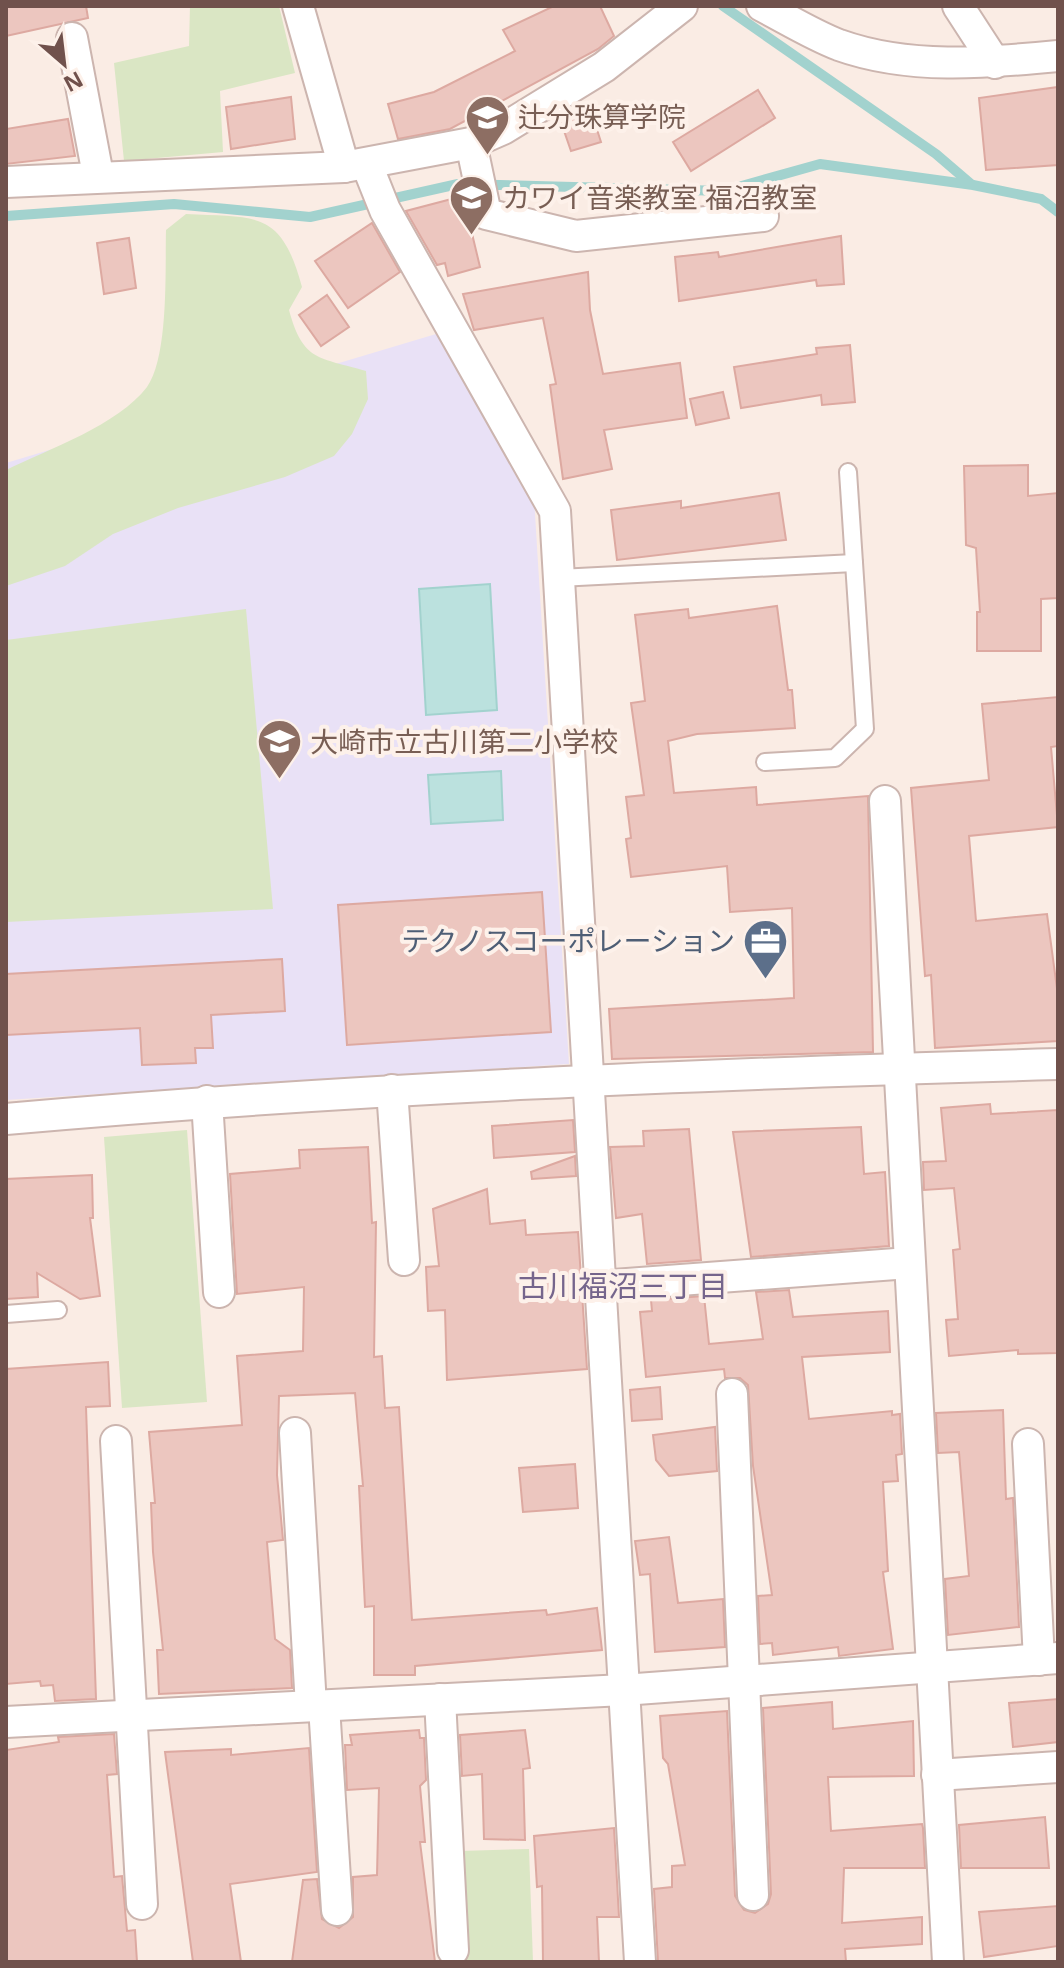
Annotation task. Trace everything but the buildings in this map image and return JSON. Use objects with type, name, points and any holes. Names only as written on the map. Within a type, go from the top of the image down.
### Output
[{"type":"street","points":[[298,6],[368,182],[555,511],[640,1962]]},
{"type":"street","points":[[6,182],[98,175],[368,182],[503,129],[604,67],[682,6]]},
{"type":"street","points":[[762,6],[839,45],[907,62],[995,63],[1058,56]]},
{"type":"street","points":[[958,6],[995,63]]},
{"type":"street","points":[[72,38],[98,175]]},
{"type":"street","points":[[471,143],[486,214],[576,236],[763,216]]},
{"type":"street","points":[[885,801],[948,1962]]},
{"type":"street","points":[[6,1119],[207,1101],[590,1078],[1058,1064]]},
{"type":"street","points":[[392,1090],[404,1260]]},
{"type":"street","points":[[207,1101],[219,1292]]},
{"type":"street","points":[[600,1286],[909,1263]]},
{"type":"street","points":[[732,1394],[753,1895]]},
{"type":"street","points":[[295,1433],[337,1910]]},
{"type":"street","points":[[116,1441],[142,1904]]},
{"type":"street","points":[[6,1722],[623,1690],[1048,1659],[1028,1444]]},
{"type":"street","points":[[440,1699],[453,1950]]},
{"type":"street","points":[[937,1775],[1058,1767]]},
{"type":"lane","points":[[765,762],[835,758],[865,729],[848,472]]},
{"type":"lane","points":[[559,578],[854,563]]},
{"type":"lane","points":[[6,1314],[58,1310]]},
{"type":"shaded area","name":"大崎市立古川第二小学校","points":[[436,334],[534,498],[569,1064],[6,1100],[6,463]]},
{"type":"green space","points":[[190,6],[279,6],[295,73],[220,91],[223,152],[124,161],[114,63],[189,46]]},
{"type":"green space","points":[[186,214],[248,218],[275,231],[285,243],[302,287],[289,310],[300,340],[315,355],[366,371],[368,399],[352,434],[334,456],[285,477],[178,508],[113,534],[65,566],[6,586],[6,470],[101,424],[134,401],[147,387],[154,373],[162,334],[166,230]]},
{"type":"green space","points":[[246,609],[273,909],[6,922],[6,640]]},
{"type":"green space","points":[[187,1130],[207,1402],[122,1408],[104,1137]]},
{"type":"green space","points":[[529,1849],[533,1962],[464,1962],[460,1851]]},
{"type":"water","points":[[490,584],[497,710],[426,715],[419,589]]},
{"type":"water","points":[[501,771],[503,820],[431,824],[428,775]]},
{"type":"waterway","points":[[723,6],[936,154],[971,184]]},
{"type":"waterway","points":[[6,216],[174,204],[310,217],[458,184],[724,191],[820,164],[973,185],[1041,199],[1058,212]]},
{"type":"place","name":"辻分珠算学院","points":[[487,156]]},
{"type":"place","name":"カワイ音楽教室 福沼教室","points":[[471,237]]},
{"type":"place","name":"大崎市立古川第二小学校","points":[[279,781]]},
{"type":"place","name":"テクノスコーポレーション","points":[[766,980]]},
{"type":"district","name":"古川福沼三丁目","points":[[623,1287]]}]
